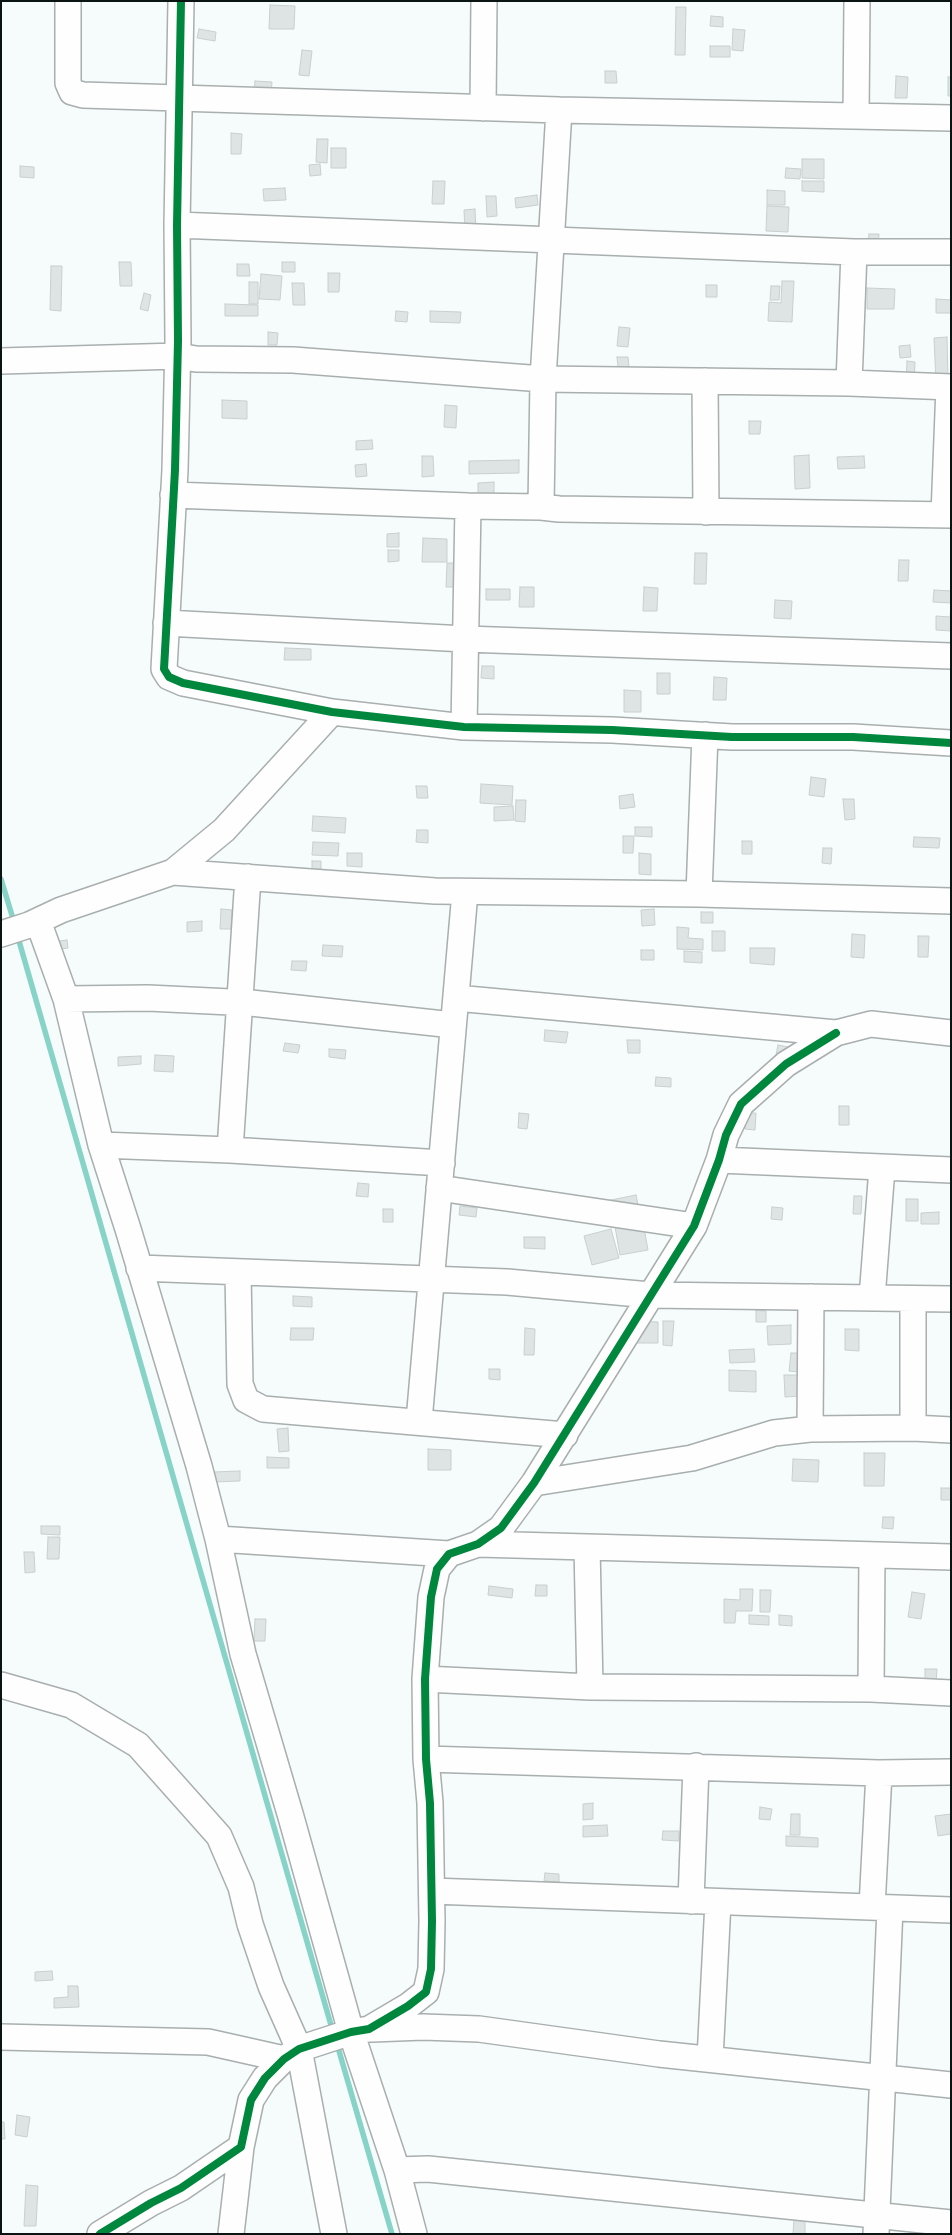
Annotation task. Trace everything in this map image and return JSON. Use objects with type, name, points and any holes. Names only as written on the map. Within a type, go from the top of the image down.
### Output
[{"type":"street","points":[[68,1],[68,83],[72,92],[83,95],[483,108],[951,118]]},
{"type":"street","points":[[181,1],[176,225],[178,356],[164,669],[170,678],[183,684],[332,712],[464,727],[612,730],[705,735],[853,737],[951,743]]},
{"type":"street","points":[[483,108],[484,1]]},
{"type":"street","points":[[856,116],[857,1]]},
{"type":"street","points":[[541,507],[543,378],[559,110]]},
{"type":"street","points":[[176,225],[854,252],[951,252]]},
{"type":"street","points":[[849,383],[854,252]]},
{"type":"street","points":[[1,361],[178,356],[196,359],[294,360],[543,378],[849,383],[950,387],[947,515],[559,509],[173,495]]},
{"type":"street","points":[[705,381],[706,512]]},
{"type":"street","points":[[464,727],[468,506]]},
{"type":"street","points":[[166,623],[465,638],[951,656]]},
{"type":"street","points":[[1,934],[38,921],[60,910],[173,872],[224,830],[332,712]]},
{"type":"street","points":[[699,894],[705,735]]},
{"type":"street","points":[[173,872],[465,892],[699,894],[913,899],[951,902]]},
{"type":"street","points":[[230,1150],[248,877]]},
{"type":"street","points":[[419,1421],[465,892]]},
{"type":"street","points":[[38,921],[66,999],[101,1145],[218,1539],[243,1654],[291,1817],[360,2031],[414,2234]]},
{"type":"street","points":[[66,999],[148,998],[239,1002],[453,1025]]},
{"type":"street","points":[[456,998],[836,1033]]},
{"type":"street","points":[[218,1539],[449,1554],[478,1544],[502,1528],[534,1483],[694,1226],[719,1160],[726,1135],[740,1104],[786,1064],[836,1033],[871,1024],[951,1033]]},
{"type":"street","points":[[101,1145],[230,1150],[442,1163]]},
{"type":"street","points":[[719,1160],[951,1170]]},
{"type":"street","points":[[872,1298],[882,1168]]},
{"type":"street","points":[[440,1188],[694,1226]]},
{"type":"street","points":[[139,1268],[507,1282],[650,1295],[951,1299]]},
{"type":"street","points":[[238,1272],[240,1384],[246,1400],[263,1409],[565,1434]]},
{"type":"street","points":[[810,1429],[811,1297]]},
{"type":"street","points":[[913,1299],[913,1428]]},
{"type":"street","points":[[534,1483],[692,1458],[774,1433],[810,1429],[913,1428],[951,1430]]},
{"type":"street","points":[[478,1544],[951,1558]]},
{"type":"street","points":[[587,1547],[590,1687]]},
{"type":"street","points":[[231,2234],[241,2147],[251,2100],[265,2078],[292,2054],[360,2031],[408,2006],[426,1992],[431,1969],[432,1891],[430,1803],[426,1759],[425,1679],[431,1597],[437,1569],[449,1554]]},
{"type":"street","points":[[871,1689],[872,1555]]},
{"type":"street","points":[[425,1679],[590,1687],[871,1689],[951,1693]]},
{"type":"street","points":[[1,1686],[71,1705],[138,1746],[219,1836],[241,1887],[250,1924],[292,2054],[334,2234]]},
{"type":"street","points":[[426,1759],[879,1773],[951,1772]]},
{"type":"street","points":[[691,1901],[696,1766]]},
{"type":"street","points":[[876,2225],[884,2079],[879,1773]]},
{"type":"street","points":[[432,1891],[951,1910]]},
{"type":"street","points":[[710,2059],[718,1902]]},
{"type":"street","points":[[360,2031],[423,2027],[479,2030],[659,2054],[951,2085]]},
{"type":"street","points":[[1,2037],[208,2042],[292,2054]]},
{"type":"street","points":[[100,2234],[151,2203],[181,2188],[241,2147]]},
{"type":"street","points":[[398,2170],[428,2169],[876,2225],[951,2223]]},
{"type":"building","points":[[270,5],[295,6],[294,29],[269,29]]},
{"type":"building","points":[[676,7],[686,7],[685,55],[675,55]]},
{"type":"building","points":[[711,16],[723,17],[723,27],[710,26]]},
{"type":"building","points":[[199,29],[216,32],[215,41],[197,38]]},
{"type":"building","points":[[733,29],[745,30],[743,51],[732,50]]},
{"type":"building","points":[[710,46],[730,46],[730,57],[710,57]]},
{"type":"building","points":[[302,50],[312,51],[309,76],[299,75]]},
{"type":"building","points":[[605,71],[616,71],[617,83],[605,83]]},
{"type":"building","points":[[896,76],[908,77],[907,98],[895,98]]},
{"type":"building","points":[[948,77],[951,77],[951,96],[948,96]]},
{"type":"building","points":[[255,81],[272,82],[271,93],[254,92]]},
{"type":"building","points":[[231,133],[242,134],[241,154],[231,154]]},
{"type":"building","points":[[317,139],[328,139],[327,163],[316,162]]},
{"type":"building","points":[[331,148],[346,148],[346,168],[331,168]]},
{"type":"building","points":[[802,159],[824,159],[824,179],[802,178]]},
{"type":"building","points":[[320,164],[321,175],[310,176],[309,165]]},
{"type":"building","points":[[20,166],[34,167],[34,178],[20,177]]},
{"type":"building","points":[[786,168],[801,169],[800,179],[785,178]]},
{"type":"building","points":[[433,181],[445,181],[444,204],[432,204]]},
{"type":"building","points":[[802,181],[824,181],[824,192],[802,191]]},
{"type":"building","points":[[285,188],[286,200],[264,201],[263,189]]},
{"type":"building","points":[[767,190],[785,191],[785,205],[767,205]]},
{"type":"building","points":[[537,195],[538,205],[516,208],[515,198]]},
{"type":"building","points":[[486,196],[496,196],[497,216],[487,217]]},
{"type":"building","points":[[767,206],[789,207],[788,232],[766,231]]},
{"type":"building","points":[[475,209],[476,231],[465,231],[464,210]]},
{"type":"building","points":[[869,234],[879,234],[878,247],[868,246]]},
{"type":"building","points":[[119,262],[131,262],[132,286],[120,286]]},
{"type":"building","points":[[282,262],[295,262],[295,272],[282,272]]},
{"type":"building","points":[[237,264],[249,264],[250,276],[237,276]]},
{"type":"building","points":[[51,266],[62,266],[61,311],[50,310]]},
{"type":"building","points":[[328,273],[340,273],[339,292],[328,292]]},
{"type":"building","points":[[261,274],[282,276],[280,300],[259,299]]},
{"type":"building","points":[[782,281],[794,281],[792,322],[768,321],[769,302],[781,303]]},
{"type":"building","points":[[249,282],[258,282],[258,304],[249,304]]},
{"type":"building","points":[[292,283],[304,283],[305,305],[293,305]]},
{"type":"building","points":[[706,285],[717,285],[717,297],[706,297]]},
{"type":"building","points":[[771,286],[780,286],[779,300],[770,300]]},
{"type":"building","points":[[867,288],[895,289],[894,309],[867,309]]},
{"type":"building","points":[[144,293],[151,295],[148,311],[140,309]]},
{"type":"building","points":[[936,299],[951,300],[951,313],[936,313]]},
{"type":"building","points":[[225,304],[258,305],[258,316],[225,316]]},
{"type":"building","points":[[396,311],[408,312],[407,322],[395,321]]},
{"type":"building","points":[[430,311],[461,312],[460,323],[430,322]]},
{"type":"building","points":[[619,327],[630,328],[628,347],[617,346]]},
{"type":"building","points":[[268,332],[278,333],[277,345],[268,345]]},
{"type":"building","points":[[947,337],[948,382],[936,382],[934,338]]},
{"type":"building","points":[[910,345],[911,357],[900,358],[899,346]]},
{"type":"building","points":[[617,357],[628,357],[629,367],[618,367]]},
{"type":"building","points":[[907,361],[915,362],[914,385],[906,385]]},
{"type":"building","points":[[222,400],[247,401],[247,419],[222,418]]},
{"type":"building","points":[[445,405],[457,406],[456,428],[444,427]]},
{"type":"building","points":[[749,421],[761,421],[760,434],[749,434]]},
{"type":"building","points":[[372,440],[373,449],[356,450],[356,441]]},
{"type":"building","points":[[809,455],[810,488],[795,489],[794,456]]},
{"type":"building","points":[[422,456],[433,456],[434,476],[422,477]]},
{"type":"building","points":[[864,456],[865,468],[838,469],[837,457]]},
{"type":"building","points":[[519,460],[519,473],[469,474],[469,461]]},
{"type":"building","points":[[366,464],[367,476],[356,477],[355,465]]},
{"type":"building","points":[[494,482],[494,495],[478,496],[478,483]]},
{"type":"building","points":[[399,533],[399,547],[387,547],[387,534]]},
{"type":"building","points":[[423,538],[447,539],[447,562],[422,562]]},
{"type":"building","points":[[388,550],[399,550],[399,561],[388,562]]},
{"type":"building","points":[[695,553],[707,553],[706,584],[694,584]]},
{"type":"building","points":[[899,560],[909,560],[908,581],[898,581]]},
{"type":"building","points":[[447,563],[460,563],[459,587],[446,587]]},
{"type":"building","points":[[520,587],[534,587],[534,607],[519,607]]},
{"type":"building","points":[[644,587],[658,588],[657,611],[643,611]]},
{"type":"building","points":[[486,589],[510,589],[510,600],[486,600]]},
{"type":"building","points":[[934,590],[951,591],[951,603],[933,602]]},
{"type":"building","points":[[775,600],[792,601],[791,619],[774,618]]},
{"type":"building","points":[[951,607],[951,631],[936,630],[936,616],[950,617]]},
{"type":"building","points":[[285,648],[311,649],[311,660],[284,660]]},
{"type":"building","points":[[482,666],[494,666],[494,679],[481,678]]},
{"type":"building","points":[[657,673],[670,673],[670,694],[657,694]]},
{"type":"building","points":[[714,677],[727,678],[726,700],[713,700]]},
{"type":"building","points":[[624,690],[641,691],[641,712],[624,712]]},
{"type":"building","points":[[811,777],[826,779],[824,797],[809,795]]},
{"type":"building","points":[[481,784],[513,786],[512,805],[480,803]]},
{"type":"building","points":[[416,786],[427,786],[428,798],[417,798]]},
{"type":"building","points":[[633,794],[635,807],[620,809],[619,796]]},
{"type":"building","points":[[843,799],[854,799],[855,819],[845,820]]},
{"type":"building","points":[[516,800],[526,800],[525,822],[515,821]]},
{"type":"building","points":[[513,806],[514,820],[494,821],[494,807]]},
{"type":"building","points":[[313,816],[346,818],[345,833],[312,831]]},
{"type":"building","points":[[635,827],[652,827],[652,837],[635,836]]},
{"type":"building","points":[[417,830],[428,830],[428,843],[416,842]]},
{"type":"building","points":[[623,836],[634,836],[633,853],[623,853]]},
{"type":"building","points":[[914,837],[940,838],[939,848],[913,847]]},
{"type":"building","points":[[742,841],[752,841],[752,854],[742,854]]},
{"type":"building","points":[[313,842],[339,843],[338,856],[312,855]]},
{"type":"building","points":[[823,848],[832,848],[831,864],[822,863]]},
{"type":"building","points":[[347,853],[362,853],[362,867],[347,866]]},
{"type":"building","points":[[639,853],[651,854],[651,875],[639,874]]},
{"type":"building","points":[[312,861],[321,861],[321,874],[312,874]]},
{"type":"building","points":[[221,909],[232,910],[231,929],[220,929]]},
{"type":"building","points":[[654,909],[655,925],[642,926],[641,910]]},
{"type":"building","points":[[701,912],[713,912],[713,923],[701,923]]},
{"type":"building","points":[[202,921],[202,931],[187,932],[187,922]]},
{"type":"building","points":[[677,927],[689,928],[688,938],[703,939],[703,950],[677,949]]},
{"type":"building","points":[[712,931],[725,931],[725,951],[712,951]]},
{"type":"building","points":[[852,934],[865,935],[864,958],[851,957]]},
{"type":"building","points":[[918,936],[929,936],[928,957],[918,957]]},
{"type":"building","points":[[67,940],[68,948],[54,950],[53,942]]},
{"type":"building","points":[[323,945],[343,946],[342,957],[322,956]]},
{"type":"building","points":[[750,948],[775,948],[774,965],[750,963]]},
{"type":"building","points":[[641,950],[654,950],[654,960],[641,960]]},
{"type":"building","points":[[684,951],[702,952],[702,963],[684,962]]},
{"type":"building","points":[[292,961],[307,961],[306,971],[291,970]]},
{"type":"building","points":[[545,1030],[568,1032],[566,1043],[544,1041]]},
{"type":"building","points":[[627,1040],[640,1040],[640,1053],[628,1053]]},
{"type":"building","points":[[285,1043],[300,1045],[298,1053],[283,1051]]},
{"type":"building","points":[[778,1045],[793,1048],[791,1058],[776,1055]]},
{"type":"building","points":[[329,1049],[346,1050],[345,1059],[329,1057]]},
{"type":"building","points":[[155,1055],[174,1056],[173,1072],[154,1071]]},
{"type":"building","points":[[141,1056],[141,1064],[118,1066],[118,1057]]},
{"type":"building","points":[[656,1077],[671,1078],[671,1087],[655,1086]]},
{"type":"building","points":[[839,1106],[849,1106],[849,1125],[839,1125]]},
{"type":"building","points":[[519,1113],[529,1114],[527,1129],[518,1128]]},
{"type":"building","points":[[746,1113],[756,1113],[755,1130],[745,1129]]},
{"type":"building","points":[[358,1183],[369,1184],[368,1197],[356,1196]]},
{"type":"building","points":[[636,1195],[641,1220],[611,1227],[606,1201]]},
{"type":"building","points":[[854,1196],[862,1196],[861,1214],[853,1214]]},
{"type":"building","points":[[906,1199],[918,1199],[918,1221],[906,1221]]},
{"type":"building","points":[[460,1206],[477,1208],[476,1217],[459,1215]]},
{"type":"building","points":[[772,1207],[783,1208],[782,1220],[771,1219]]},
{"type":"building","points":[[383,1209],[393,1209],[393,1222],[383,1222]]},
{"type":"building","points":[[939,1212],[939,1224],[921,1224],[921,1213]]},
{"type":"building","points":[[643,1222],[648,1250],[620,1255],[615,1227]]},
{"type":"building","points":[[611,1229],[619,1258],[592,1265],[584,1236]]},
{"type":"building","points":[[524,1237],[545,1237],[545,1249],[524,1248]]},
{"type":"building","points":[[293,1296],[312,1297],[312,1307],[293,1306]]},
{"type":"building","points":[[756,1310],[766,1311],[766,1322],[756,1322]]},
{"type":"building","points":[[632,1321],[658,1322],[658,1343],[632,1343]]},
{"type":"building","points":[[663,1321],[674,1321],[672,1346],[663,1345]]},
{"type":"building","points":[[791,1325],[791,1344],[768,1345],[767,1326]]},
{"type":"building","points":[[291,1328],[314,1328],[313,1340],[290,1340]]},
{"type":"building","points":[[525,1328],[535,1329],[534,1355],[524,1355]]},
{"type":"building","points":[[845,1329],[859,1329],[859,1351],[845,1350]]},
{"type":"building","points":[[754,1349],[755,1362],[730,1363],[729,1350]]},
{"type":"building","points":[[791,1353],[799,1353],[797,1372],[789,1371]]},
{"type":"building","points":[[489,1369],[500,1369],[500,1380],[489,1379]]},
{"type":"building","points":[[729,1370],[756,1371],[756,1392],[729,1391]]},
{"type":"building","points":[[784,1375],[798,1375],[799,1396],[785,1397]]},
{"type":"building","points":[[288,1428],[289,1451],[279,1452],[277,1429]]},
{"type":"building","points":[[428,1449],[451,1450],[451,1470],[428,1470]]},
{"type":"building","points":[[864,1453],[885,1453],[884,1486],[864,1486]]},
{"type":"building","points":[[267,1457],[289,1458],[289,1468],[267,1468]]},
{"type":"building","points":[[793,1459],[819,1460],[818,1482],[792,1481]]},
{"type":"building","points":[[240,1471],[240,1481],[213,1482],[213,1472]]},
{"type":"building","points":[[941,1488],[951,1488],[951,1500],[941,1500]]},
{"type":"building","points":[[883,1517],[894,1517],[893,1529],[882,1528]]},
{"type":"building","points":[[41,1526],[60,1526],[60,1535],[41,1534]]},
{"type":"building","points":[[48,1537],[60,1537],[59,1559],[47,1559]]},
{"type":"building","points":[[24,1552],[34,1552],[35,1572],[25,1573]]},
{"type":"building","points":[[536,1585],[547,1585],[547,1596],[535,1596]]},
{"type":"building","points":[[489,1586],[513,1589],[512,1598],[488,1595]]},
{"type":"building","points":[[740,1589],[753,1589],[752,1611],[736,1611],[735,1623],[724,1623],[724,1599],[740,1600]]},
{"type":"building","points":[[760,1590],[771,1590],[770,1612],[760,1612]]},
{"type":"building","points":[[912,1592],[925,1594],[921,1619],[908,1617]]},
{"type":"building","points":[[749,1615],[769,1616],[769,1625],[749,1624]]},
{"type":"building","points":[[779,1615],[792,1616],[792,1626],[779,1625]]},
{"type":"building","points":[[255,1619],[266,1619],[265,1641],[254,1641]]},
{"type":"building","points":[[925,1669],[937,1669],[936,1682],[925,1682]]},
{"type":"building","points":[[593,1803],[593,1819],[583,1820],[583,1804]]},
{"type":"building","points":[[760,1807],[772,1809],[770,1820],[759,1819]]},
{"type":"building","points":[[791,1814],[800,1814],[800,1835],[790,1835]]},
{"type":"building","points":[[951,1814],[951,1834],[938,1836],[935,1816]]},
{"type":"building","points":[[607,1825],[608,1836],[583,1837],[583,1826]]},
{"type":"building","points":[[663,1831],[679,1831],[679,1841],[662,1840]]},
{"type":"building","points":[[786,1836],[818,1838],[818,1847],[786,1846]]},
{"type":"building","points":[[545,1873],[559,1874],[559,1882],[544,1881]]},
{"type":"building","points":[[52,1971],[53,1980],[35,1981],[35,1972]]},
{"type":"building","points":[[68,1986],[78,1986],[79,2007],[54,2008],[54,1998],[68,1997]]},
{"type":"building","points":[[17,2115],[30,2117],[27,2137],[15,2135]]},
{"type":"building","points":[[1,2122],[4,2122],[5,2139],[1,2139]]},
{"type":"building","points":[[26,2185],[38,2186],[36,2226],[24,2226]]},
{"type":"building","points":[[794,2218],[805,2219],[805,2234],[793,2234]]},
{"type":"waterway","points":[[1,879],[14,922]]},
{"type":"waterway","points":[[17,934],[333,2032]]},
{"type":"waterway","points":[[337,2044],[392,2234]]},
{"type":"cycle path","points":[[181,1],[175,470],[164,669],[169,677],[183,683],[332,712],[464,727],[612,730],[732,737],[853,737],[951,743]]},
{"type":"cycle path","points":[[100,2234],[151,2203],[181,2188],[241,2147],[251,2100],[265,2078],[284,2059],[299,2049],[351,2032],[369,2029],[408,2006],[426,1992],[431,1969],[432,1921],[425,1679],[431,1597],[437,1569],[449,1554],[478,1544],[501,1528],[534,1483],[694,1226],[719,1160],[726,1135],[741,1104],[786,1064],[836,1033]]}]
